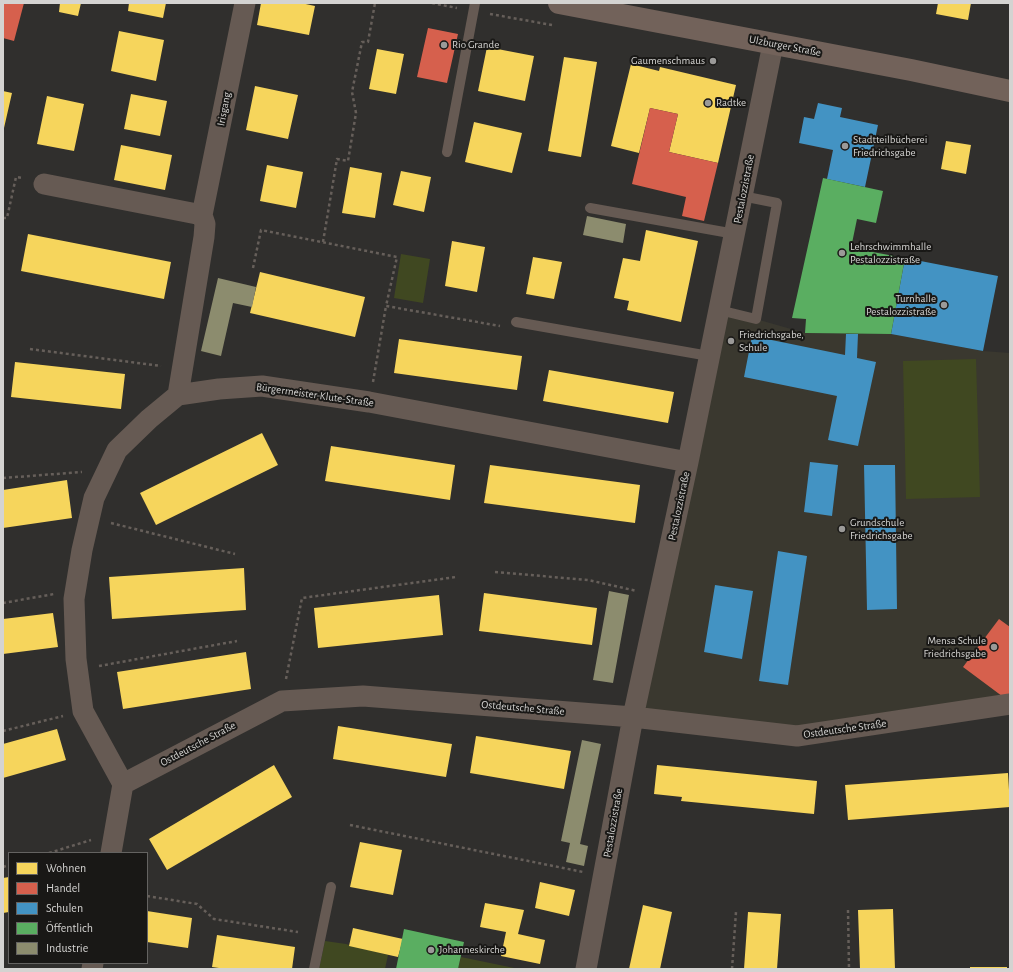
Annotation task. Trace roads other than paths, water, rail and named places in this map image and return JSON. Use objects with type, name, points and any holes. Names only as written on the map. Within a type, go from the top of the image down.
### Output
[{"type":"main road","name":"Ulzburger Straße","points":[[559,3],[1010,91]]},
{"type":"street","name":"Irisgang","points":[[178,395],[181,368],[204,237],[205,224],[202,215],[245,3]]},
{"type":"street","name":"Pestalozzistraße","points":[[586,969],[633,717],[688,462],[773,44]]},
{"type":"street","points":[[44,184],[202,215]]},
{"type":"street","name":"Bürgermeister-Klute-Straße","points":[[178,395],[219,389],[262,386],[369,402],[688,462]]},
{"type":"street","points":[[113,843],[122,784],[83,711],[77,670],[74,599],[82,550],[94,498],[118,450],[149,419],[178,395]]},
{"type":"street","name":"Ostdeutsche Straße","points":[[122,784],[282,701],[363,696],[633,717],[797,736],[1010,704]]},
{"type":"lane","points":[[447,152],[475,3]]},
{"type":"lane","points":[[719,310],[756,319],[777,203],[742,196]]},
{"type":"lane","points":[[590,208],[734,234]]},
{"type":"lane","points":[[516,322],[709,356]]},
{"type":"lane","points":[[314,969],[331,887]]},
{"type":"place","name":"Rio Grande","points":[[444,45]]},
{"type":"place","name":"Gaumenschmaus","points":[[713,61]]},
{"type":"place","name":"Radtke","points":[[708,103]]},
{"type":"place","name":"Stadtteilbücherei Friedrichsgabe","points":[[845,146]]},
{"type":"place","name":"Lehrschwimmhalle Pestalozzistraße","points":[[842,253]]},
{"type":"place","name":"Turnhalle Pestalozzistraße","points":[[944,305]]},
{"type":"place","name":"Friedrichsgabe, Schule","points":[[731,341]]},
{"type":"place","name":"Grundschule Friedrichsgabe","points":[[842,529]]},
{"type":"place","name":"Mensa Schule Friedrichsgabe","points":[[994,647]]},
{"type":"place","name":"Johanneskirche","points":[[431,950]]}]
